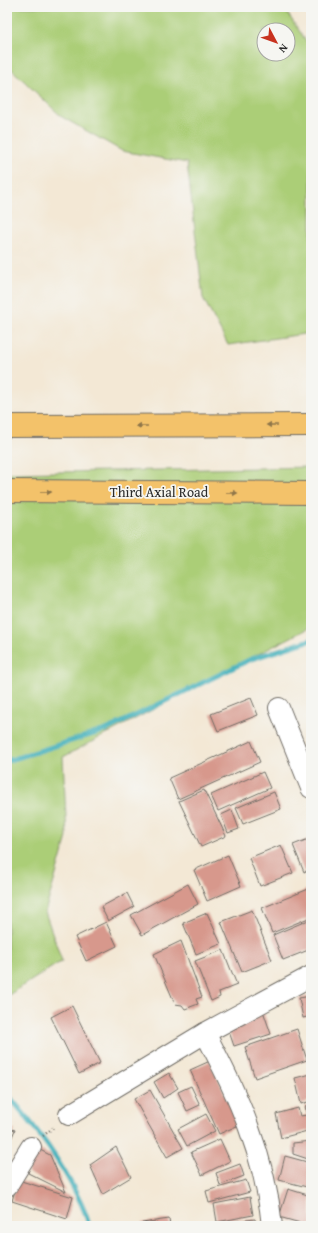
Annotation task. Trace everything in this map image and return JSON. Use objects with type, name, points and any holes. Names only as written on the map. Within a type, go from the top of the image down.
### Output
[{"type":"highway","points":[[7,426],[311,425]]},
{"type":"highway","name":"Third Axial Road","points":[[7,491],[311,494]]},
{"type":"street","points":[[279,708],[311,788]]},
{"type":"street","points":[[64,1119],[205,1033],[311,976]]},
{"type":"street","points":[[205,1033],[225,1071],[248,1123],[265,1179],[272,1226]]},
{"type":"street","points":[[7,1186],[34,1143]]},
{"type":"path","points":[[34,1143],[64,1119]]},
{"type":"green space","points":[[7,7],[283,7],[293,22],[256,22],[256,62],[296,62],[296,26],[311,48],[311,333],[228,345],[203,298],[187,163],[122,151],[62,117],[7,65]]},
{"type":"green space","points":[[311,467],[311,627],[63,757],[67,837],[45,912],[62,961],[7,996],[7,473]]},
{"type":"building","points":[[251,698],[258,715],[218,731],[211,714]]},
{"type":"building","points":[[251,741],[260,762],[178,799],[169,778]]},
{"type":"building","points":[[263,772],[270,788],[218,811],[211,795]]},
{"type":"building","points":[[204,790],[226,836],[201,847],[179,801]]},
{"type":"building","points":[[274,792],[281,809],[243,824],[236,808]]},
{"type":"building","points":[[232,810],[239,829],[228,833],[221,815]]},
{"type":"building","points":[[311,838],[311,869],[304,872],[293,845]]},
{"type":"building","points":[[281,845],[293,873],[260,886],[249,858]]},
{"type":"building","points":[[228,855],[241,886],[207,901],[194,870]]},
{"type":"building","points":[[188,884],[198,904],[142,935],[131,915]]},
{"type":"building","points":[[311,888],[311,917],[272,933],[262,908]]},
{"type":"building","points":[[127,893],[134,907],[108,921],[101,907]]},
{"type":"building","points":[[252,910],[272,960],[242,972],[221,922]]},
{"type":"building","points":[[207,913],[221,944],[196,954],[183,923]]},
{"type":"building","points":[[311,919],[311,949],[283,960],[273,935]]},
{"type":"building","points":[[106,922],[117,946],[86,961],[75,937]]},
{"type":"building","points":[[181,941],[202,997],[196,999],[198,1004],[185,1009],[182,1005],[175,1004],[154,954]]},
{"type":"building","points":[[223,950],[237,985],[219,992],[220,997],[211,1001],[195,961]]},
{"type":"building","points":[[311,996],[311,1016],[303,1018],[299,998]]},
{"type":"building","points":[[72,1006],[100,1063],[79,1074],[51,1017]]},
{"type":"building","points":[[262,1008],[271,1034],[234,1046],[226,1023]]},
{"type":"building","points":[[297,1029],[307,1060],[255,1078],[245,1047]]},
{"type":"building","points":[[210,1061],[239,1125],[219,1134],[190,1070]]},
{"type":"building","points":[[169,1073],[178,1088],[163,1098],[154,1082]]},
{"type":"building","points":[[311,1074],[311,1101],[301,1104],[295,1078]]},
{"type":"building","points":[[191,1086],[200,1105],[187,1111],[178,1092]]},
{"type":"building","points":[[150,1090],[183,1148],[167,1157],[134,1099]]},
{"type":"building","points":[[311,1105],[311,1130],[281,1138],[276,1114],[298,1108],[300,1116],[307,1115],[305,1106]]},
{"type":"building","points":[[206,1114],[215,1131],[187,1146],[178,1129]]},
{"type":"building","points":[[7,1127],[15,1130],[7,1148]]},
{"type":"building","points":[[220,1139],[230,1161],[202,1175],[191,1152]]},
{"type":"building","points":[[311,1141],[311,1160],[293,1154],[293,1143]]},
{"type":"building","points":[[34,1147],[50,1155],[66,1192],[28,1173]]},
{"type":"building","points":[[116,1147],[131,1177],[103,1194],[90,1165]]},
{"type":"building","points":[[285,1156],[311,1163],[311,1188],[279,1180]]},
{"type":"building","points":[[240,1164],[244,1176],[220,1185],[216,1173]]},
{"type":"building","points":[[18,1180],[73,1197],[67,1219],[12,1201]]},
{"type":"building","points":[[246,1180],[250,1192],[209,1203],[206,1191]]},
{"type":"building","points":[[288,1189],[311,1196],[311,1226],[279,1217]]},
{"type":"building","points":[[250,1197],[253,1215],[217,1222],[214,1204]]},
{"type":"building","points":[[169,1219],[170,1226],[142,1226],[142,1223]]},
{"type":"building","points":[[255,1219],[256,1226],[204,1226],[204,1225]]},
{"type":"waterway","points":[[7,761],[106,730],[251,659],[311,640]]},
{"type":"waterway","points":[[7,1094],[54,1155],[70,1181],[82,1206],[89,1226]]}]
